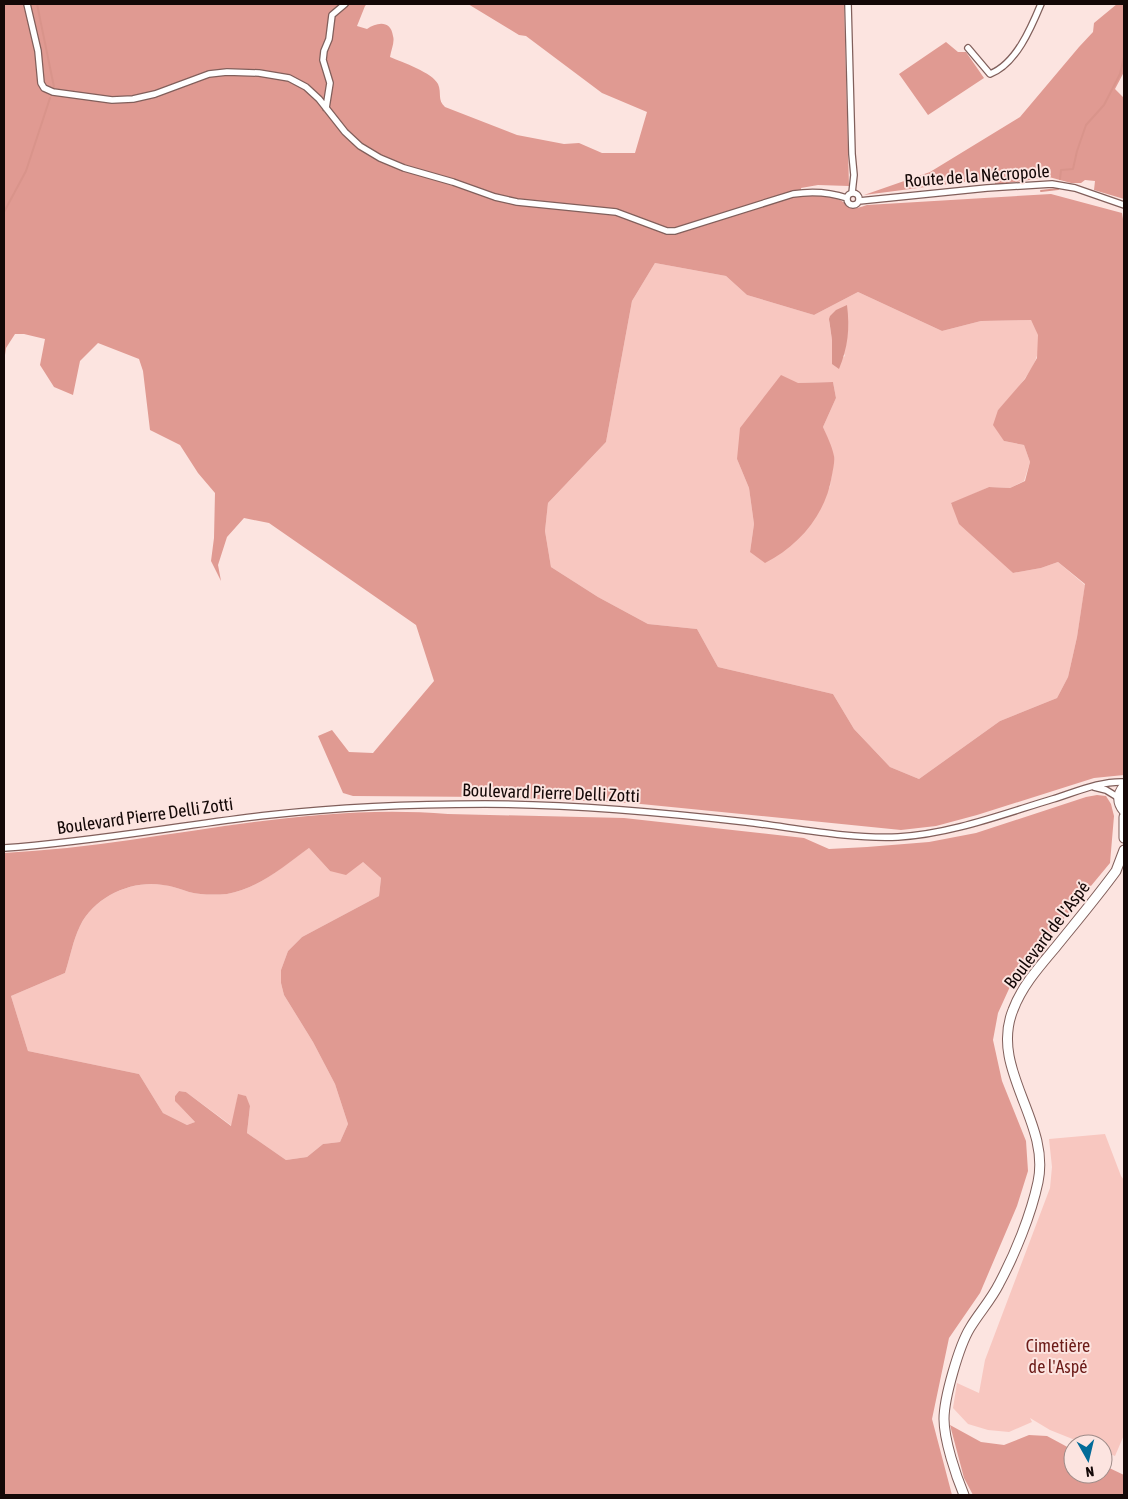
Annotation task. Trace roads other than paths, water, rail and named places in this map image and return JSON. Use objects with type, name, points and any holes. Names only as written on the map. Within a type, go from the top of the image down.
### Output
[{"type":"main road","points":[[1124,784],[1119,794],[1120,806],[1124,811]]},
{"type":"main road","points":[[1124,818],[1124,838]]},
{"type":"main road","name":"Boulevard de l'Aspé","points":[[964,1495],[945,1428],[944,1414],[947,1399],[962,1342],[998,1286],[1010,1260],[1035,1194],[1040,1167],[1040,1153],[1036,1132],[1010,1062],[1008,1026],[1012,1011],[1021,992],[1116,871],[1124,850]]},
{"type":"street","points":[[27,4],[38,51],[42,83],[44,88],[48,90],[69,95],[112,100],[134,99],[155,94],[209,74],[227,72],[259,73],[289,78],[298,82],[312,93],[345,132],[360,146],[380,158],[404,168],[454,182],[495,198],[516,202],[616,212],[667,231],[682,229],[792,194],[808,192],[836,194],[847,198],[848,202],[852,205],[859,201],[859,197],[852,193]]},
{"type":"street","points":[[326,108],[330,83],[323,60],[324,51],[329,39],[332,15],[345,4]]},
{"type":"street","points":[[847,198],[852,193],[854,175],[848,4]]},
{"type":"street","points":[[968,48],[990,74],[997,71],[1008,62],[1030,31],[1041,4]]},
{"type":"street","name":"Route de la Nécropole","points":[[859,201],[987,188],[1052,184],[1075,188],[1124,204]]},
{"type":"street","name":"Boulevard Pierre Delli Zotti","points":[[4,848],[47,845],[151,830],[327,809],[484,804],[596,806],[697,816],[833,834],[899,837],[961,827],[1092,787],[1109,783],[1124,784]]},
{"type":"street","points":[[1092,787],[1106,790],[1119,798]]},
{"type":"waterway","points":[[37,4],[54,87]]},
{"type":"waterway","points":[[1060,179],[1061,170],[1073,169],[1086,125],[1104,105],[1120,74],[1124,57]]},
{"type":"waterway","points":[[4,212],[26,171],[50,98]]},
{"type":"waterway","points":[[1041,191],[1058,189]]},
{"type":"park label","name":"Cimetière de l'Aspé","points":[[1058,1356]]}]
